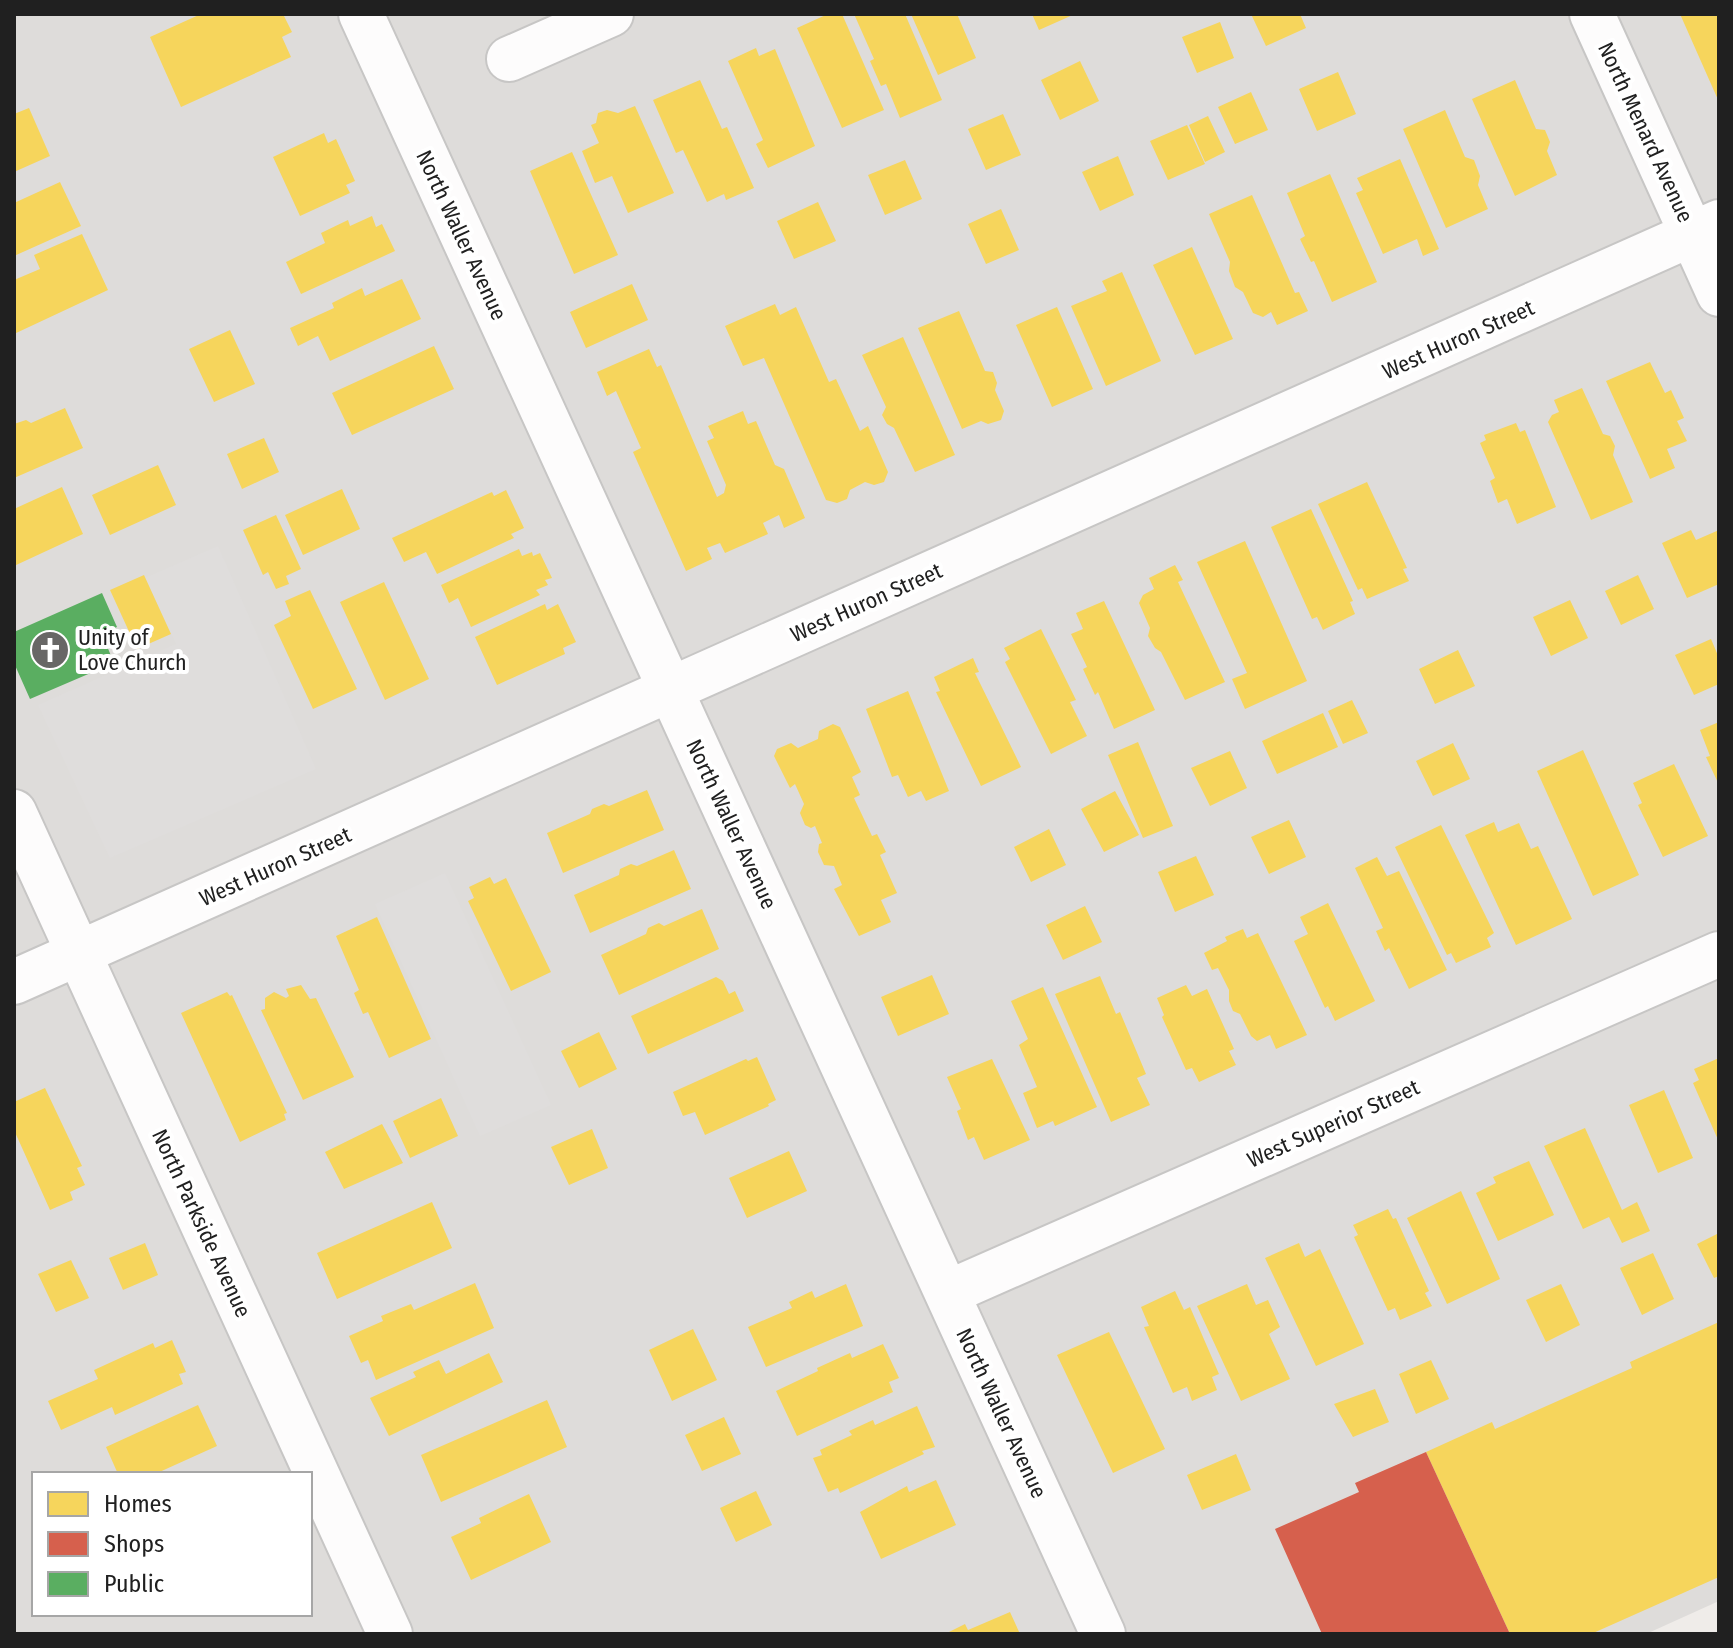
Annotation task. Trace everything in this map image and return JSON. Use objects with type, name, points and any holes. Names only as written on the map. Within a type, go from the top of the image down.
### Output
[{"type":"street","name":"North Waller Avenue","points":[[361,14],[1103,1634]]},
{"type":"street","points":[[509,59],[611,14]]},
{"type":"street","name":"North Menard Avenue","points":[[1592,14],[1706,228],[1719,294]]},
{"type":"street","name":"West Huron Street","points":[[14,982],[1706,228]]},
{"type":"street","name":"North Parkside Avenue","points":[[14,812],[390,1634]]},
{"type":"street","name":"West Superior Street","points":[[947,1293],[1719,954]]},
{"type":"shaded area","points":[[14,14],[1719,14],[1719,1601],[1646,1634],[14,1634]]},
{"type":"shaded area","points":[[218,546],[316,769],[110,858],[38,705],[176,644],[145,578]]},
{"type":"shaded area","points":[[445,873],[551,1105],[480,1136],[375,904]]},
{"type":"building: Homes","points":[[201,14],[283,14],[292,32],[282,37],[291,57],[181,107],[150,37]]},
{"type":"building: Homes","points":[[828,14],[842,14],[884,110],[842,128],[797,28]]},
{"type":"building: Homes","points":[[854,14],[905,14],[942,100],[900,118],[886,84],[881,86],[870,61],[874,59]]},
{"type":"building: Homes","points":[[911,14],[957,14],[976,58],[938,75]]},
{"type":"building: Homes","points":[[1032,14],[1075,14],[1039,30]]},
{"type":"building: Homes","points":[[1251,14],[1300,14],[1306,28],[1266,46]]},
{"type":"building: Homes","points":[[1680,14],[1719,14],[1719,102]]},
{"type":"building: Homes","points":[[1220,22],[1234,58],[1197,73],[1182,37]]},
{"type":"building: Homes","points":[[756,48],[759,56],[775,49],[815,146],[768,168],[756,144],[763,140],[728,61]]},
{"type":"building: Homes","points":[[1080,61],[1099,101],[1060,120],[1041,80]]},
{"type":"building: Homes","points":[[1338,72],[1356,114],[1317,131],[1299,89]]},
{"type":"building: Homes","points":[[700,80],[722,129],[727,127],[754,188],[726,200],[724,194],[707,202],[683,150],[676,153],[653,100]]},
{"type":"building: Homes","points":[[1515,80],[1536,129],[1545,130],[1550,142],[1547,151],[1557,175],[1515,196],[1472,99]]},
{"type":"building: Homes","points":[[1251,92],[1268,130],[1235,144],[1218,107]]},
{"type":"building: Homes","points":[[635,106],[674,193],[628,213],[612,176],[595,183],[582,151],[599,143],[591,125],[596,123],[598,113],[607,110],[618,113]]},
{"type":"building: Homes","points":[[29,108],[50,156],[14,172],[14,114]]},
{"type":"building: Homes","points":[[1445,110],[1465,157],[1474,160],[1480,176],[1478,185],[1488,209],[1446,228],[1403,129]]},
{"type":"building: Homes","points":[[1003,114],[1021,155],[986,170],[968,129]]},
{"type":"building: Homes","points":[[1208,116],[1225,152],[1205,162],[1189,125]]},
{"type":"building: Homes","points":[[1187,125],[1205,164],[1168,180],[1150,141]]},
{"type":"building: Homes","points":[[324,133],[328,143],[336,139],[355,181],[346,185],[350,193],[300,216],[273,157]]},
{"type":"building: Homes","points":[[572,152],[618,255],[574,274],[530,171]]},
{"type":"building: Homes","points":[[1118,156],[1134,195],[1100,211],[1082,172]]},
{"type":"building: Homes","points":[[1400,159],[1439,249],[1423,256],[1417,239],[1383,254],[1356,193],[1363,190],[1357,178]]},
{"type":"building: Homes","points":[[905,160],[922,199],[885,215],[868,175]]},
{"type":"building: Homes","points":[[1330,174],[1377,282],[1332,302],[1314,261],[1311,262],[1300,239],[1305,236],[1287,193]]},
{"type":"building: Homes","points":[[60,182],[81,226],[14,256],[14,203]]},
{"type":"building: Homes","points":[[1252,195],[1295,293],[1299,292],[1308,311],[1277,325],[1271,312],[1263,317],[1253,313],[1243,292],[1235,287],[1229,271],[1230,262],[1209,214]]},
{"type":"building: Homes","points":[[818,202],[836,241],[794,259],[777,221]]},
{"type":"building: Homes","points":[[1001,209],[1019,250],[986,264],[968,224]]},
{"type":"building: Homes","points":[[372,216],[376,227],[382,224],[395,251],[301,294],[286,262],[325,243],[321,233],[348,220],[350,226]]},
{"type":"building: Homes","points":[[82,234],[108,290],[14,334],[14,280],[40,269],[34,255]]},
{"type":"building: Homes","points":[[1192,247],[1233,339],[1195,355],[1153,265]]},
{"type":"building: Homes","points":[[1122,272],[1161,361],[1106,386],[1071,306],[1107,291],[1102,281]]},
{"type":"building: Homes","points":[[402,279],[421,319],[330,361],[318,336],[298,346],[290,328],[334,308],[332,303],[362,288],[365,296]]},
{"type":"building: Homes","points":[[632,284],[648,320],[586,348],[570,312]]},
{"type":"building: Homes","points":[[775,304],[780,315],[796,307],[829,382],[836,379],[860,431],[868,426],[888,472],[884,482],[874,485],[865,482],[850,490],[847,499],[837,503],[826,500],[764,358],[743,366],[725,326]]},
{"type":"building: Homes","points":[[1057,307],[1093,389],[1052,407],[1016,325]]},
{"type":"building: Homes","points":[[959,311],[985,371],[993,372],[997,383],[995,390],[1004,411],[1001,420],[988,424],[981,421],[962,429],[918,328]]},
{"type":"building: Homes","points":[[230,330],[255,384],[214,402],[189,349]]},
{"type":"building: Homes","points":[[903,337],[955,455],[915,472],[894,428],[887,424],[882,415],[886,407],[862,355]]},
{"type":"building: Homes","points":[[434,346],[454,389],[352,435],[332,393]]},
{"type":"building: Homes","points":[[649,349],[657,367],[661,365],[717,497],[724,493],[726,485],[707,441],[714,438],[708,426],[743,411],[748,424],[756,421],[775,465],[784,469],[805,518],[784,528],[779,515],[763,523],[768,534],[725,553],[720,543],[707,548],[712,559],[686,571],[633,452],[641,448],[616,391],[607,396],[597,372]]},
{"type":"building: Homes","points":[[1650,362],[1665,393],[1671,390],[1684,418],[1677,421],[1687,441],[1667,449],[1675,468],[1650,479],[1606,381]]},
{"type":"building: Homes","points":[[1582,388],[1603,434],[1610,436],[1615,446],[1613,455],[1633,502],[1591,520],[1548,422],[1552,415],[1559,412],[1554,400]]},
{"type":"building: Homes","points":[[65,408],[83,448],[14,478],[14,424],[26,420],[31,423]]},
{"type":"building: Homes","points":[[1516,423],[1520,432],[1525,430],[1556,507],[1517,524],[1507,499],[1498,503],[1490,481],[1495,478],[1480,443],[1486,440],[1484,435]]},
{"type":"building: Homes","points":[[264,438],[279,472],[242,489],[227,454]]},
{"type":"building: Homes","points":[[158,465],[176,505],[110,535],[92,495]]},
{"type":"building: Homes","points":[[1367,482],[1407,568],[1403,569],[1409,581],[1367,599],[1362,588],[1358,590],[1318,504]]},
{"type":"building: Homes","points":[[62,487],[83,534],[14,566],[14,509]]},
{"type":"building: Homes","points":[[342,489],[360,529],[303,555],[285,515]]},
{"type":"building: Homes","points":[[506,490],[524,528],[511,534],[514,538],[437,574],[426,552],[404,562],[392,538],[492,492],[494,496]]},
{"type":"building: Homes","points":[[1311,509],[1353,601],[1350,602],[1355,614],[1323,630],[1317,617],[1312,619],[1271,527]]},
{"type":"building: Homes","points":[[276,515],[301,569],[286,576],[289,584],[276,589],[268,572],[263,575],[243,530]]},
{"type":"building: Homes","points":[[1691,530],[1696,540],[1719,530],[1719,584],[1687,598],[1662,543]]},
{"type":"building: Homes","points":[[1245,541],[1307,681],[1245,709],[1232,679],[1247,673],[1197,562]]},
{"type":"building: Homes","points":[[519,549],[522,556],[540,553],[552,578],[545,580],[548,585],[536,590],[540,595],[471,627],[458,598],[449,603],[441,585]]},
{"type":"building: Homes","points":[[1175,565],[1183,580],[1178,582],[1225,682],[1185,700],[1161,652],[1148,636],[1150,628],[1139,603],[1143,595],[1154,589],[1149,578]]},
{"type":"building: Homes","points":[[144,575],[171,634],[137,649],[110,590]]},
{"type":"building: Homes","points":[[1638,575],[1654,609],[1621,625],[1605,591]]},
{"type":"building: Homes","points":[[384,582],[429,679],[385,700],[340,602]]},
{"type":"building: Homes","points":[[310,590],[357,689],[313,709],[274,625],[291,616],[285,601]]},
{"type":"building: Homes","points":[[1570,600],[1588,638],[1551,656],[1533,617]]},
{"type":"building: Homes","points":[[1104,601],[1155,710],[1114,729],[1098,692],[1095,695],[1083,669],[1087,667],[1071,634],[1083,629],[1076,613]]},
{"type":"building: Homes","points":[[545,604],[547,610],[558,604],[576,642],[563,648],[565,654],[497,685],[475,637]]},
{"type":"building: Homes","points":[[1041,629],[1076,700],[1070,702],[1087,736],[1051,754],[1005,662],[1010,659],[1004,648]]},
{"type":"building: Homes","points":[[1711,639],[1719,658],[1719,684],[1694,695],[1675,655]]},
{"type":"building: Homes","points":[[1458,650],[1475,686],[1435,704],[1419,669]]},
{"type":"building: Homes","points":[[973,658],[979,672],[975,673],[1021,767],[981,786],[936,692],[940,691],[934,677]]},
{"type":"building: Homes","points":[[908,691],[949,791],[926,801],[921,791],[908,797],[898,775],[892,777],[866,709]]},
{"type":"building: Homes","points":[[1352,700],[1368,733],[1343,744],[1328,711]]},
{"type":"building: Homes","points":[[1323,713],[1338,747],[1277,774],[1262,741]]},
{"type":"building: Homes","points":[[1719,722],[1719,785],[1706,757],[1710,756],[1700,730]]},
{"type":"building: Homes","points":[[833,724],[840,727],[861,772],[852,777],[860,795],[854,798],[872,836],[877,834],[886,852],[880,855],[897,893],[881,900],[891,922],[859,936],[834,889],[842,885],[834,866],[824,865],[818,852],[822,843],[815,826],[805,825],[800,813],[804,804],[795,784],[790,788],[774,756],[777,749],[791,743],[798,748],[818,739],[819,731]]},
{"type":"building: Homes","points":[[1138,742],[1173,826],[1143,838],[1108,755]]},
{"type":"building: Homes","points":[[1453,743],[1470,779],[1433,796],[1416,761]]},
{"type":"building: Homes","points":[[1583,750],[1639,875],[1593,896],[1537,771]]},
{"type":"building: Homes","points":[[1230,751],[1247,788],[1210,806],[1191,768]]},
{"type":"building: Homes","points":[[1674,764],[1708,836],[1663,857],[1638,805],[1642,803],[1633,783]]},
{"type":"building: Homes","points":[[647,790],[664,830],[563,873],[547,833],[590,814],[592,809],[604,804],[609,806]]},
{"type":"building: Homes","points":[[1115,791],[1139,835],[1104,852],[1081,809]]},
{"type":"building: Homes","points":[[1289,820],[1306,857],[1269,874],[1251,837]]},
{"type":"building: Homes","points":[[1494,822],[1498,832],[1519,823],[1531,849],[1538,846],[1572,919],[1516,945],[1465,835]]},
{"type":"building: Homes","points":[[1441,825],[1494,933],[1487,938],[1491,947],[1456,963],[1451,953],[1447,955],[1395,847]]},
{"type":"building: Homes","points":[[1049,829],[1066,865],[1031,882],[1014,847]]},
{"type":"building: Homes","points":[[674,850],[691,889],[590,933],[574,895],[619,875],[620,869],[631,864],[637,866]]},
{"type":"building: Homes","points":[[1196,856],[1214,895],[1175,912],[1158,872]]},
{"type":"building: Homes","points":[[1377,857],[1387,876],[1399,871],[1447,970],[1409,989],[1389,948],[1385,951],[1376,931],[1383,928],[1355,868]]},
{"type":"building: Homes","points":[[490,877],[494,884],[506,878],[551,972],[511,991],[468,901],[474,898],[469,887]]},
{"type":"building: Homes","points":[[1328,903],[1375,1001],[1335,1021],[1328,1006],[1325,1008],[1294,941],[1308,934],[1300,917]]},
{"type":"building: Homes","points":[[1085,906],[1102,942],[1063,960],[1046,925]]},
{"type":"building: Homes","points":[[702,909],[719,949],[619,995],[601,955],[646,934],[648,928],[659,923],[664,926]]},
{"type":"building: Homes","points":[[377,917],[431,1039],[389,1058],[368,1012],[363,1014],[354,993],[359,990],[336,936]]},
{"type":"building: Homes","points":[[1243,929],[1247,938],[1258,933],[1307,1035],[1276,1049],[1270,1035],[1257,1041],[1251,1036],[1240,1014],[1233,1011],[1229,990],[1218,968],[1212,970],[1204,953],[1227,941],[1225,937]]},
{"type":"building: Homes","points":[[932,975],[949,1014],[898,1036],[881,997]]},
{"type":"building: Homes","points":[[1100,976],[1116,1014],[1120,1012],[1146,1074],[1137,1078],[1150,1105],[1111,1122],[1055,994]]},
{"type":"building: Homes","points":[[716,977],[723,981],[729,994],[735,991],[744,1011],[648,1054],[631,1016]]},
{"type":"building: Homes","points":[[301,985],[310,999],[316,998],[354,1077],[303,1100],[261,1010],[265,1009],[265,998],[274,992],[286,998],[289,996],[286,989]]},
{"type":"building: Homes","points":[[1186,985],[1192,996],[1207,989],[1234,1049],[1229,1051],[1236,1065],[1199,1082],[1192,1068],[1186,1070],[1162,1017],[1164,1015],[1157,998]]},
{"type":"building: Homes","points":[[1043,987],[1097,1107],[1055,1126],[1053,1121],[1037,1128],[1023,1093],[1037,1087],[1019,1045],[1028,1039],[1011,1001]]},
{"type":"building: Homes","points":[[227,992],[232,995],[287,1113],[284,1114],[286,1120],[240,1142],[181,1013]]},
{"type":"building: Homes","points":[[599,1032],[617,1069],[579,1088],[561,1051]]},
{"type":"building: Homes","points":[[757,1057],[776,1100],[769,1106],[705,1135],[695,1112],[683,1116],[673,1092]]},
{"type":"building: Homes","points":[[1719,1058],[1719,1142],[1693,1083],[1699,1080],[1694,1069]]},
{"type":"building: Homes","points":[[992,1059],[1030,1140],[984,1160],[974,1137],[968,1140],[957,1111],[961,1109],[947,1077]]},
{"type":"building: Homes","points":[[45,1088],[82,1166],[77,1168],[85,1185],[70,1192],[73,1200],[50,1210],[14,1130],[14,1102]]},
{"type":"building: Homes","points":[[1664,1090],[1693,1158],[1658,1173],[1629,1105]]},
{"type":"building: Homes","points":[[441,1098],[458,1136],[410,1158],[393,1121]]},
{"type":"building: Homes","points":[[382,1124],[403,1163],[344,1189],[325,1152]]},
{"type":"building: Homes","points":[[1585,1128],[1622,1210],[1637,1202],[1650,1231],[1622,1243],[1609,1217],[1583,1229],[1544,1146]]},
{"type":"building: Homes","points":[[592,1129],[608,1168],[569,1185],[551,1147]]},
{"type":"building: Homes","points":[[789,1151],[807,1191],[747,1218],[729,1178]]},
{"type":"building: Homes","points":[[1529,1161],[1554,1215],[1498,1241],[1476,1193],[1496,1183],[1493,1177]]},
{"type":"building: Homes","points":[[1461,1191],[1500,1279],[1447,1304],[1407,1218]]},
{"type":"building: Homes","points":[[432,1202],[452,1248],[337,1299],[317,1253]]},
{"type":"building: Homes","points":[[1388,1209],[1393,1219],[1396,1218],[1429,1291],[1425,1293],[1432,1306],[1400,1320],[1395,1308],[1388,1311],[1354,1237],[1358,1235],[1353,1225]]},
{"type":"building: Homes","points":[[1719,1233],[1719,1276],[1714,1278],[1697,1244]]},
{"type":"building: Homes","points":[[145,1243],[158,1275],[123,1290],[109,1258]]},
{"type":"building: Homes","points":[[1299,1243],[1305,1257],[1320,1249],[1364,1344],[1316,1366],[1265,1258]]},
{"type":"building: Homes","points":[[1653,1253],[1674,1299],[1642,1315],[1620,1268]]},
{"type":"building: Homes","points":[[71,1260],[89,1298],[56,1312],[38,1274]]},
{"type":"building: Homes","points":[[475,1283],[494,1328],[376,1380],[368,1360],[361,1363],[349,1336],[383,1321],[381,1316],[411,1304],[414,1310]]},
{"type":"building: Homes","points":[[846,1284],[863,1326],[766,1367],[748,1327],[792,1308],[789,1302],[812,1291],[815,1298]]},
{"type":"building: Homes","points":[[1247,1284],[1256,1305],[1268,1300],[1280,1327],[1269,1334],[1290,1379],[1241,1401],[1197,1306]]},
{"type":"building: Homes","points":[[1561,1284],[1580,1325],[1546,1342],[1526,1300]]},
{"type":"building: Homes","points":[[1175,1291],[1184,1310],[1190,1307],[1219,1374],[1212,1377],[1217,1390],[1192,1401],[1187,1387],[1173,1393],[1144,1327],[1149,1326],[1141,1307]]},
{"type":"building: Homes","points":[[1719,1322],[1719,1577],[1591,1634],[1510,1634],[1426,1452],[1492,1422],[1495,1429],[1632,1368],[1630,1362]]},
{"type":"building: Homes","points":[[693,1329],[717,1380],[672,1401],[649,1350]]},
{"type":"building: Homes","points":[[1109,1332],[1165,1449],[1113,1473],[1057,1355]]},
{"type":"building: Homes","points":[[172,1340],[186,1372],[179,1374],[183,1384],[115,1415],[112,1407],[61,1430],[48,1401],[98,1379],[94,1370],[153,1343],[155,1348]]},
{"type":"building: Homes","points":[[883,1344],[899,1378],[889,1382],[893,1392],[797,1436],[776,1391],[850,1353],[852,1358]]},
{"type":"building: Homes","points":[[489,1353],[503,1382],[389,1436],[370,1398],[416,1377],[413,1372],[439,1360],[446,1374]]},
{"type":"building: Homes","points":[[1431,1360],[1449,1399],[1416,1414],[1399,1374]]},
{"type":"building: Homes","points":[[1375,1389],[1389,1422],[1353,1437],[1334,1404]]},
{"type":"building: Homes","points":[[547,1400],[567,1447],[441,1502],[421,1455]]},
{"type":"building: Homes","points":[[198,1405],[217,1446],[159,1472],[117,1472],[106,1447]]},
{"type":"building: Homes","points":[[917,1406],[935,1447],[840,1493],[838,1488],[828,1492],[813,1458],[822,1455],[820,1450],[852,1435],[849,1431],[873,1420],[875,1425]]},
{"type":"building: Homes","points":[[724,1417],[741,1454],[702,1471],[685,1435]]},
{"type":"building: Homes","points":[[1236,1454],[1251,1490],[1202,1510],[1187,1475]]},
{"type":"building: Homes","points":[[936,1480],[956,1525],[881,1559],[860,1512],[907,1486],[909,1492]]},
{"type":"building: Homes","points":[[756,1491],[772,1525],[736,1542],[720,1508]]},
{"type":"building: Homes","points":[[529,1494],[551,1542],[471,1580],[451,1537],[481,1523],[479,1518]]},
{"type":"building: Homes","points":[[1010,1612],[1020,1634],[945,1634],[965,1624],[968,1630]]},
{"type":"building: Shops","points":[[1426,1452],[1510,1634],[1322,1634],[1275,1529],[1359,1492],[1355,1483]]},
{"type":"building: Public","points":[[102,593],[117,627],[102,634],[114,663],[30,699],[14,663],[14,632]]},
{"type":"place","name":"Unity of Love Church","points":[[50,650]]}]
